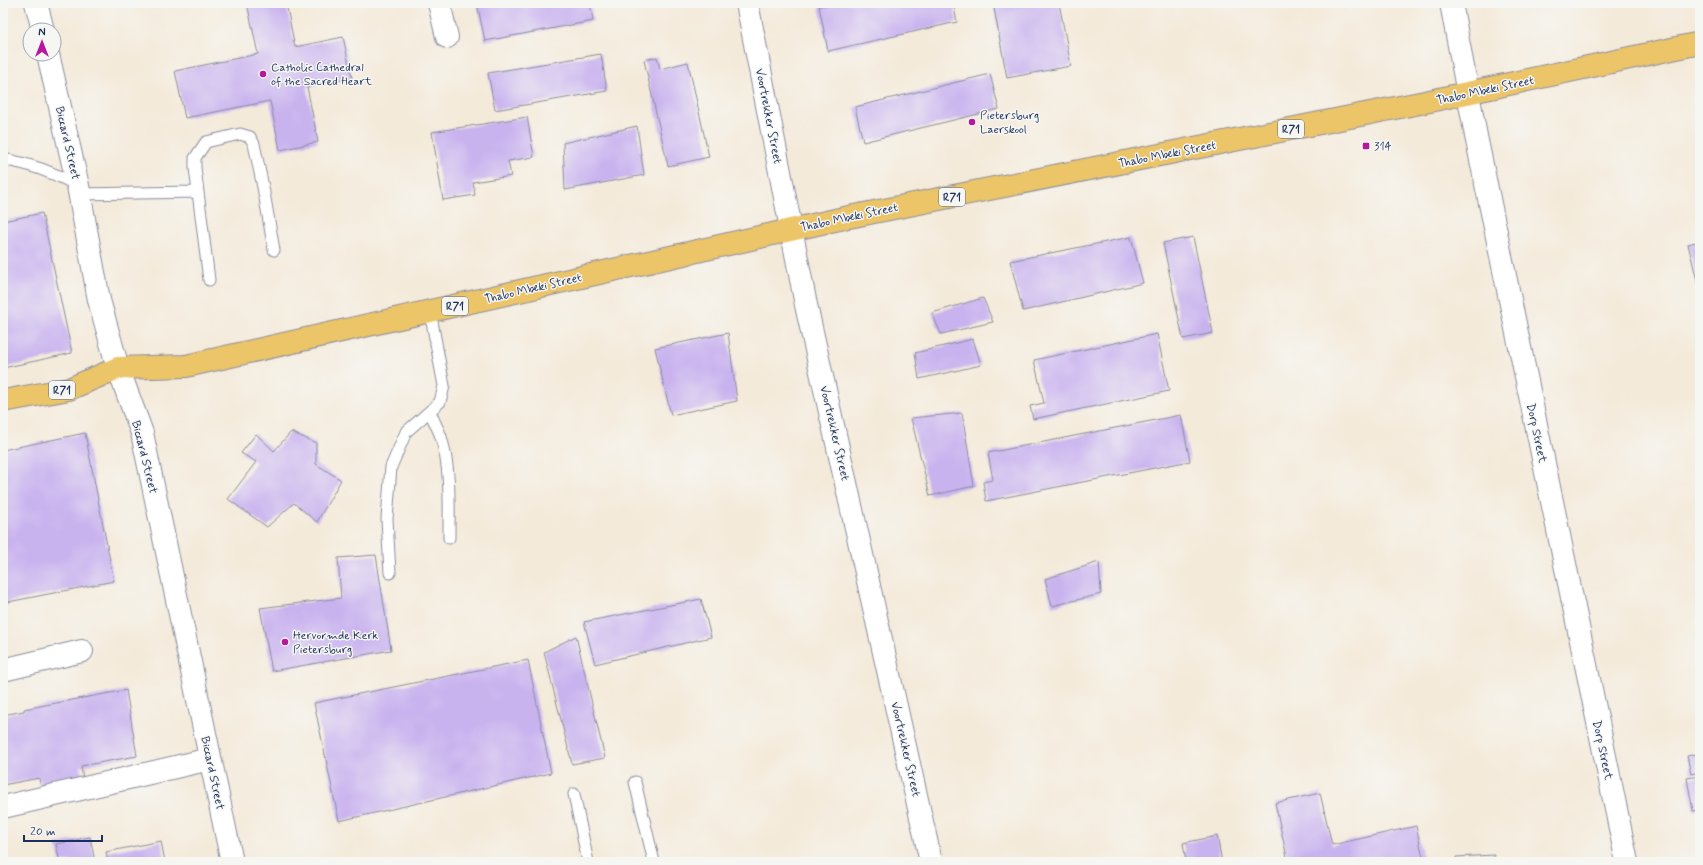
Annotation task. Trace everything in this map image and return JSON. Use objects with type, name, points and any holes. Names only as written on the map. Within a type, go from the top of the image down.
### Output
[{"type":"main road","name":"Thabo Mbeki Street","points":[[3,401],[69,389],[118,368],[186,366],[791,230],[1469,93],[1700,43]]},
{"type":"street","points":[[36,3],[40,22]]},
{"type":"street","points":[[439,3],[447,37]]},
{"type":"street","name":"Voortrekker Street","points":[[747,3],[806,305],[931,862]]},
{"type":"street","name":"Dorp Street","points":[[1450,3],[1469,93],[1476,136],[1627,862]]},
{"type":"street","name":"Biccard Street","points":[[50,62],[78,190],[99,300],[118,368],[142,434],[232,862]]},
{"type":"street","points":[[3,670],[82,651]]},
{"type":"street","points":[[3,807],[210,759]]},
{"type":"lane","points":[[209,280],[197,192],[195,158],[206,142],[240,134],[250,137],[254,144],[263,186],[274,250]]},
{"type":"lane","points":[[3,159],[30,164],[58,175],[78,190],[197,192]]},
{"type":"lane","points":[[390,573],[387,519],[391,467],[406,432],[440,402],[444,386],[430,311]]},
{"type":"lane","points":[[430,411],[441,437],[445,460],[449,494],[449,538]]},
{"type":"lane","points":[[635,782],[654,862]]},
{"type":"lane","points":[[574,794],[588,862]]},
{"type":"building","name":"Catholic Cathedral of the Sacred Heart","points":[[247,3],[286,3],[295,47],[343,37],[352,78],[307,87],[318,142],[280,150],[270,101],[185,118],[175,71],[258,54]]},
{"type":"building","points":[[477,3],[590,3],[593,21],[485,41]]},
{"type":"building","points":[[834,3],[953,3],[957,22],[828,51],[819,6]]},
{"type":"building","points":[[993,3],[1059,3],[1071,66],[1007,78]]},
{"type":"building","points":[[601,54],[607,91],[495,110],[488,73]]},
{"type":"building","points":[[657,57],[660,69],[688,62],[709,157],[668,166],[644,60]]},
{"type":"building","points":[[990,74],[999,109],[863,142],[855,107]]},
{"type":"building","points":[[527,117],[534,157],[508,161],[511,176],[473,182],[475,195],[443,200],[432,132]]},
{"type":"building","points":[[637,126],[644,175],[565,190],[563,143]]},
{"type":"building","points":[[42,213],[72,353],[3,368],[3,221]]},
{"type":"building","points":[[1131,237],[1143,283],[1023,311],[1010,261]]},
{"type":"building","points":[[1193,237],[1213,333],[1183,339],[1163,243]]},
{"type":"building","points":[[1700,241],[1700,285],[1698,285],[1688,244]]},
{"type":"building","points":[[983,298],[993,322],[941,334],[932,313]]},
{"type":"building","points":[[728,333],[737,401],[671,415],[655,348]]},
{"type":"building","points":[[1157,334],[1169,391],[1033,419],[1030,406],[1044,403],[1034,360]]},
{"type":"building","points":[[973,339],[981,365],[919,379],[915,353]]},
{"type":"building","points":[[962,413],[974,486],[930,496],[911,418]]},
{"type":"building","points":[[1181,415],[1190,461],[986,501],[983,482],[993,480],[988,453]]},
{"type":"building","points":[[291,432],[316,443],[316,464],[341,480],[317,522],[294,503],[267,527],[228,499],[256,462],[241,453],[256,434],[274,451]]},
{"type":"building","points":[[85,433],[114,581],[3,603],[3,450]]},
{"type":"building","points":[[376,555],[391,650],[272,671],[260,608],[341,598],[338,558]]},
{"type":"building","points":[[1099,562],[1101,594],[1052,606],[1045,579]]},
{"type":"building","points":[[701,599],[711,637],[595,664],[584,622]]},
{"type":"building","points":[[576,636],[605,758],[572,764],[544,652]]},
{"type":"building","points":[[528,660],[551,773],[339,821],[314,703]]},
{"type":"building","points":[[126,690],[137,756],[81,766],[84,786],[42,794],[39,778],[3,785],[3,715],[24,711],[24,709]]},
{"type":"building","points":[[1700,753],[1700,772],[1691,774],[1687,756]]},
{"type":"building","points":[[1700,776],[1700,810],[1693,811],[1687,778]]},
{"type":"building","points":[[1320,793],[1332,845],[1416,826],[1424,862],[1288,862],[1275,803]]},
{"type":"building","points":[[1217,836],[1222,862],[1186,862],[1183,843]]},
{"type":"building","points":[[90,837],[95,862],[60,862],[56,844]]},
{"type":"building","points":[[161,841],[165,862],[108,862],[106,852]]},
{"type":"building","points":[[1494,855],[1494,862],[1457,862],[1456,857]]},
{"type":"place","name":"Catholic Cathedral of the Sacred Heart","points":[[263,74]]},
{"type":"place","name":"Pietersburg Laerskool","points":[[972,122]]},
{"type":"place","name":"314","points":[[1366,146]]},
{"type":"place","name":"Hervormde Kerk Pietersburg","points":[[285,642]]}]
